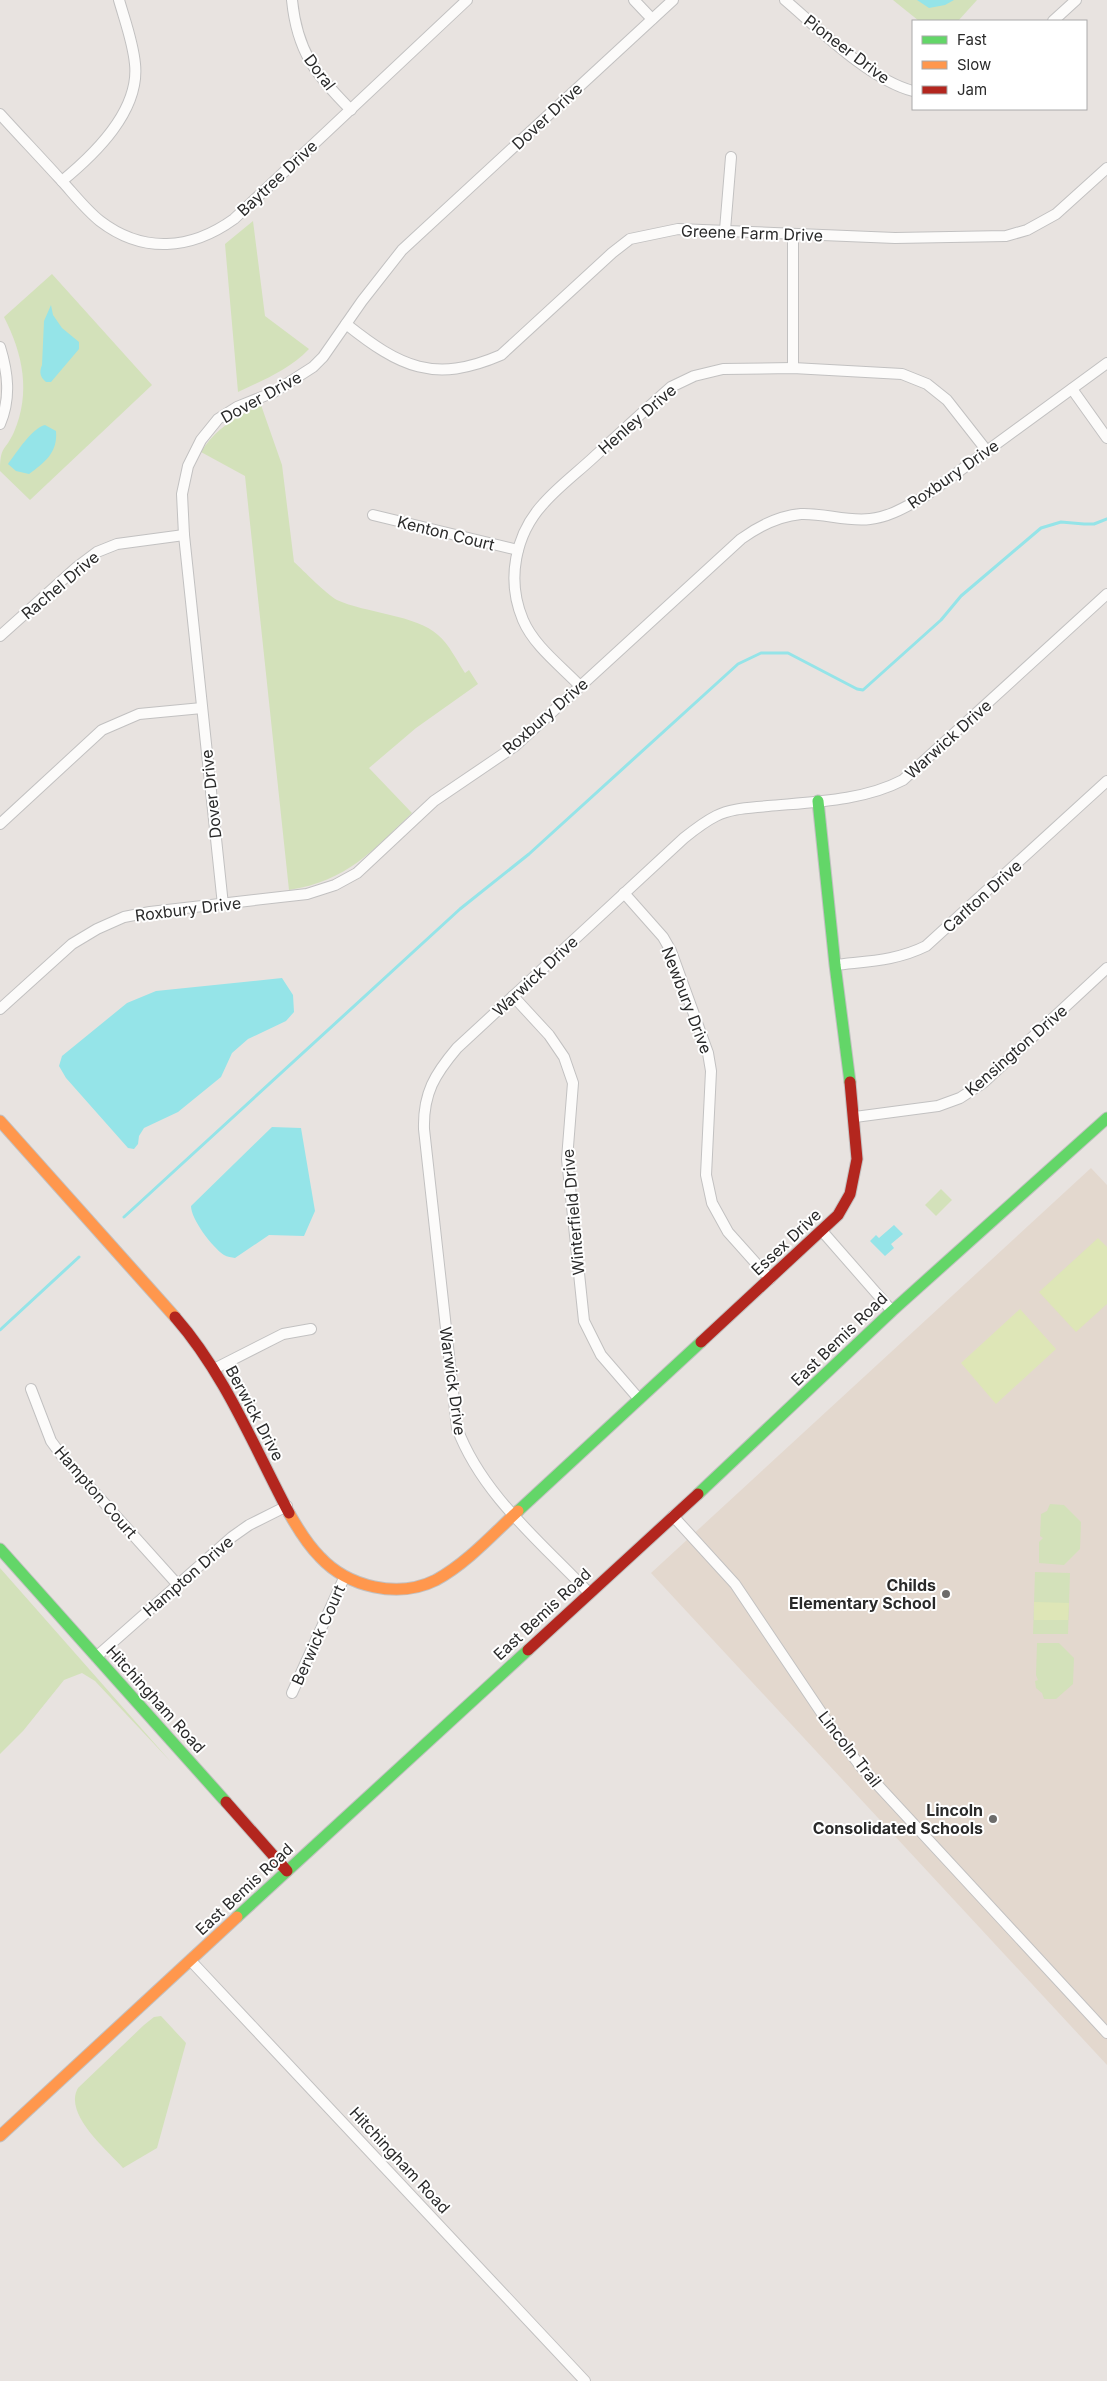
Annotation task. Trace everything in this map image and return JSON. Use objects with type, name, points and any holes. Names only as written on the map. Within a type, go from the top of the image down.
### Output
[{"type":"street","points":[[62,181],[111,134],[120,120],[132,90],[136,66],[119,0]]},
{"type":"street","name":"Doral","points":[[292,0],[296,32],[305,55],[351,110]]},
{"type":"street","points":[[634,0],[652,19]]},
{"type":"street","name":"Dover Drive","points":[[223,905],[184,535],[182,494],[188,466],[200,440],[218,419],[237,407],[274,392],[314,367],[402,250],[673,0]]},
{"type":"street","name":"Pioneer Drive","points":[[785,0],[860,62],[900,87],[912,91]]},
{"type":"street","points":[[1054,20],[1076,0]]},
{"type":"street","name":"Baytree Drive","points":[[0,114],[98,220],[129,239],[158,244],[188,242],[218,231],[234,219],[351,110],[463,1]]},
{"type":"street","points":[[726,230],[731,157]]},
{"type":"street","name":"Greene Farm Drive","points":[[346,324],[405,363],[428,370],[455,370],[482,363],[501,355],[612,253],[630,239],[678,230],[726,230],[895,238],[1006,236],[1027,230],[1056,214],[1107,168]]},
{"type":"street","points":[[793,234],[793,368]]},
{"type":"street","points":[[0,347],[6,365],[8,394],[0,424]]},
{"type":"street","name":"Roxbury Drive","points":[[0,1009],[72,944],[96,929],[124,917],[142,913],[307,894],[335,885],[357,873],[434,801],[515,746],[741,538],[759,526],[782,518],[802,514],[871,519],[893,513],[924,498],[1107,363]]},
{"type":"street","name":"Henley Drive","points":[[580,686],[535,639],[524,621],[517,601],[515,581],[514,564],[518,550],[527,527],[544,503],[671,387],[694,376],[723,369],[793,368],[902,374],[927,384],[947,400],[987,451]]},
{"type":"street","points":[[1072,389],[1107,438]]},
{"type":"street","name":"Kenton Court","points":[[373,515],[518,550]]},
{"type":"street","name":"Rachel Drive","points":[[0,636],[77,567],[97,552],[117,544],[184,535]]},
{"type":"street","name":"Warwick Drive","points":[[589,1593],[513,1514],[476,1469],[465,1450],[457,1428],[425,1138],[424,1109],[430,1086],[442,1066],[458,1048],[684,838],[716,816],[734,810],[872,793],[903,780],[1107,594]]},
{"type":"street","points":[[0,824],[102,730],[139,714],[202,708]]},
{"type":"street","name":"Carlton Drive","points":[[835,965],[887,960],[908,955],[926,946],[1107,781]]},
{"type":"street","name":"Essex Drive","points":[[513,1514],[822,1232],[838,1215],[850,1194],[857,1159],[855,1117],[835,965],[818,801]]},
{"type":"street","name":"Newbury Drive","points":[[624,893],[663,937],[671,951],[708,1053],[711,1071],[706,1175],[712,1203],[728,1232],[770,1279]]},
{"type":"street","name":"Kensington Drive","points":[[855,1117],[938,1106],[960,1098],[983,1083],[1107,968]]},
{"type":"street","name":"Winterfield Drive","points":[[513,996],[549,1034],[564,1057],[573,1083],[567,1159],[584,1321],[601,1355],[639,1399]]},
{"type":"street","name":"East Bemis Road","points":[[0,2136],[793,1406],[892,1311],[1107,1118]]},
{"type":"street","name":"Berwick Drive","points":[[0,1121],[196,1342],[214,1369],[309,1545],[322,1560],[344,1578],[364,1586],[376,1588],[402,1589],[430,1582],[463,1562],[513,1514]]},
{"type":"street","points":[[822,1232],[892,1311]]},
{"type":"street","points":[[214,1369],[283,1334],[311,1329]]},
{"type":"street","name":"Hampton Court","points":[[31,1389],[52,1441],[62,1456],[178,1585]]},
{"type":"street","name":"Hampton Drive","points":[[96,1657],[232,1537],[249,1525],[287,1506]]},
{"type":"street","name":"Lincoln Trail","points":[[673,1516],[735,1584],[831,1727],[861,1766],[1107,2034]]},
{"type":"street","name":"Hitchingham Road","points":[[0,1549],[287,1871]]},
{"type":"street","name":"Berwick Court","points":[[292,1693],[344,1578]]},
{"type":"street","name":"Hitchingham Road","points":[[191,1961],[585,2381]]},
{"type":"shaded area","name":"Lincoln Consolidated Schools","points":[[1091,1168],[1107,1185],[1107,2065],[651,1573]]},
{"type":"green space","points":[[893,0],[977,0],[959,20],[918,20]]},
{"type":"green space","points":[[253,221],[265,316],[309,349],[284,369],[238,392],[225,244]]},
{"type":"green space","points":[[52,274],[152,385],[30,500],[0,471],[2,453],[14,432],[19,417],[23,388],[20,359],[11,331],[4,317]]},
{"type":"green space","points":[[261,405],[282,465],[294,562],[321,588],[337,600],[429,628],[442,639],[465,673],[469,670],[478,684],[416,728],[369,768],[412,813],[371,852],[343,872],[309,886],[289,890],[245,476],[201,452],[213,436],[227,424]]},
{"type":"green space","points":[[941,1189],[952,1200],[936,1216],[925,1205]]},
{"type":"green space","points":[[1098,1238],[1107,1247],[1107,1304],[1076,1332],[1039,1292]]},
{"type":"green space","points":[[1020,1309],[1056,1349],[996,1404],[961,1363]]},
{"type":"green space","points":[[1050,1504],[1064,1505],[1081,1522],[1080,1549],[1064,1565],[1039,1563],[1039,1542],[1043,1538],[1040,1536],[1041,1514],[1047,1511]]},
{"type":"green space","points":[[0,1568],[171,1762],[95,1681],[82,1673],[64,1680],[23,1731],[0,1754]]},
{"type":"green space","points":[[1035,1572],[1070,1573],[1068,1634],[1033,1634]]},
{"type":"green space","points":[[1034,1602],[1069,1603],[1068,1620],[1034,1620]]},
{"type":"green space","points":[[1037,1643],[1059,1643],[1074,1658],[1073,1684],[1056,1699],[1044,1699],[1042,1693],[1036,1688],[1035,1681],[1038,1680],[1036,1675]]},
{"type":"green space","points":[[161,2016],[186,2043],[157,2148],[123,2168],[98,2142],[81,2120],[76,2109],[75,2098],[78,2088],[144,2025],[154,2017]]},
{"type":"water","points":[[917,0],[954,0],[945,5],[929,8]]},
{"type":"water","points":[[51,305],[53,315],[62,328],[79,342],[79,349],[51,382],[46,382],[40,372],[44,321]]},
{"type":"water","points":[[45,425],[56,431],[55,445],[49,457],[29,474],[16,471],[8,464],[30,435]]},
{"type":"water","points":[[282,978],[293,995],[294,1012],[286,1021],[248,1039],[232,1053],[221,1077],[178,1112],[144,1128],[134,1149],[128,1148],[66,1078],[59,1066],[62,1056],[127,1003],[156,991]]},
{"type":"water","points":[[272,1127],[301,1128],[315,1211],[304,1236],[269,1235],[235,1258],[224,1255],[203,1232],[194,1218],[191,1206]]},
{"type":"water","points":[[894,1225],[903,1234],[891,1244],[894,1248],[885,1256],[870,1241],[876,1235],[879,1238]]},
{"type":"waterway","points":[[124,1217],[460,909],[529,854],[738,664],[761,653],[788,653],[857,689],[863,690],[941,620],[961,596],[1041,528],[1061,522],[1094,524],[1107,519]]},
{"type":"waterway","points":[[0,1330],[79,1257]]},
{"type":"traffic: fast","points":[[818,801],[835,965],[850,1082]]},
{"type":"traffic: fast","points":[[698,1494],[892,1311],[1107,1118]]},
{"type":"traffic: fast","points":[[518,1511],[701,1342]]},
{"type":"traffic: fast","points":[[0,1549],[226,1802]]},
{"type":"traffic: fast","points":[[237,1917],[528,1650]]},
{"type":"traffic: slow","points":[[0,1121],[175,1317]]},
{"type":"traffic: slow","points":[[289,1513],[311,1547],[331,1567],[345,1576],[374,1587],[406,1589],[421,1586],[447,1573],[479,1548],[518,1511]]},
{"type":"traffic: slow","points":[[0,2136],[237,1917]]},
{"type":"traffic: jam","points":[[701,1342],[838,1215],[850,1194],[857,1159],[850,1082]]},
{"type":"traffic: jam","points":[[175,1317],[193,1339],[224,1387],[289,1513]]},
{"type":"traffic: jam","points":[[528,1650],[698,1494]]},
{"type":"traffic: jam","points":[[226,1802],[287,1871]]},
{"type":"place","name":"Childs Elementary School","points":[[946,1594]]},
{"type":"place","name":"Lincoln Consolidated Schools","points":[[993,1819]]}]
